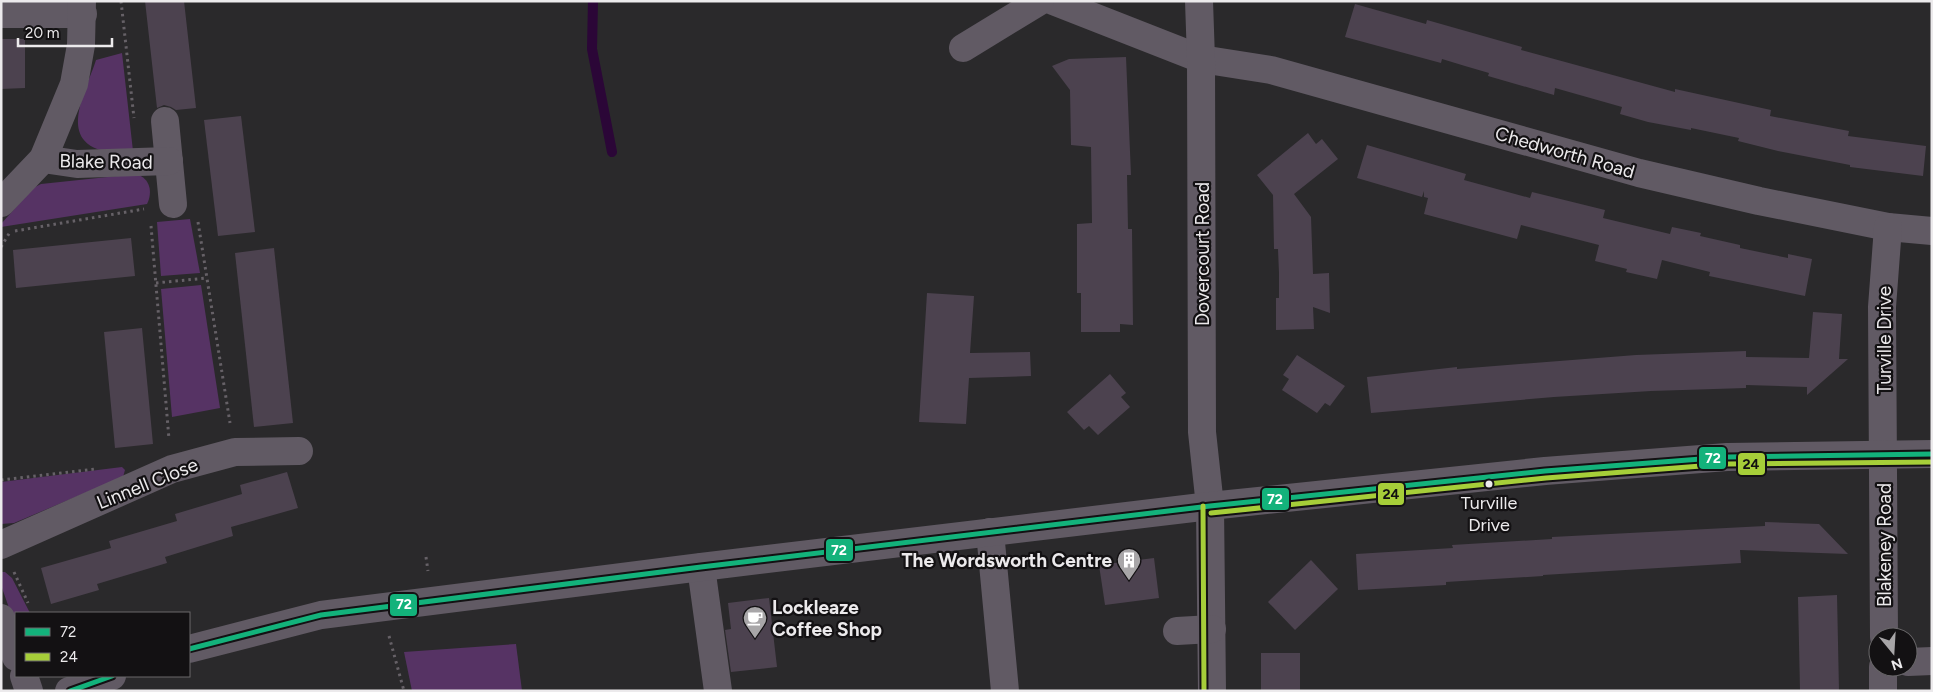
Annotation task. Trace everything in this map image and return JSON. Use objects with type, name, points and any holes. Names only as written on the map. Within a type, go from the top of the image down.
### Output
[{"type":"street","points":[[963,48],[1040,1]]},
{"type":"street","name":"Chedworth Road","points":[[1054,1],[1201,59],[1272,70],[1639,173],[1759,201],[1888,226],[1932,231]]},
{"type":"street","name":"Dovercourt Road","points":[[1199,1],[1201,59],[1202,432],[1210,506],[1212,691]]},
{"type":"street","name":"Blake Road","points":[[1,14],[83,8],[81,45],[74,84],[43,158],[1,202]]},
{"type":"street","name":"Blake Road","points":[[162,206],[169,161],[165,121]]},
{"type":"street","name":"Blake Road","points":[[43,158],[77,164],[169,161]]},
{"type":"street","name":"Turville Drive","points":[[1884,454],[1882,307],[1888,226]]},
{"type":"street","name":"Linnell Close","points":[[1,545],[172,469],[234,452],[299,451]]},
{"type":"street","name":"Blakeney Road","points":[[1884,454],[1884,627]]},
{"type":"street","points":[[190,649],[321,615],[1210,506],[1545,471],[1727,457],[1932,454]]},
{"type":"street","points":[[990,532],[1005,691]]},
{"type":"street","points":[[701,567],[718,691]]},
{"type":"street","points":[[1,618],[15,654]]},
{"type":"street","points":[[1177,631],[1212,629]]},
{"type":"street","points":[[1918,662],[1932,661]]},
{"type":"street","points":[[24,677],[29,691]]},
{"type":"street","points":[[69,691],[109,677]]},
{"type":"street","points":[[1883,677],[1883,691]]},
{"type":"path","points":[[121,1],[138,163]]},
{"type":"path","points":[[1,233],[195,202],[234,452]]},
{"type":"path","points":[[162,206],[156,283],[172,469]]},
{"type":"path","points":[[1,247],[10,232]]},
{"type":"path","points":[[156,283],[207,278]]},
{"type":"path","points":[[1,480],[96,469]]},
{"type":"path","points":[[384,608],[404,691]]},
{"type":"shaded area","points":[[122,53],[133,151],[108,152],[90,145],[82,137],[78,125],[79,113],[96,60]]},
{"type":"shaded area","points":[[136,174],[141,176],[149,186],[150,195],[147,204],[1,227],[1,224],[33,188],[41,184]]},
{"type":"shaded area","points":[[190,219],[200,273],[161,276],[157,222]]},
{"type":"shaded area","points":[[201,285],[220,408],[172,417],[161,289]]},
{"type":"shaded area","points":[[122,467],[125,470],[123,477],[14,523],[1,524],[1,482]]},
{"type":"shaded area","points":[[1,572],[5,572],[12,578],[29,612],[15,612],[15,625],[1,585]]},
{"type":"shaded area","points":[[516,644],[522,691],[412,691],[404,652]]},
{"type":"building","points":[[145,1],[184,1],[196,108],[176,110],[164,105],[157,108]]},
{"type":"building","points":[[1355,4],[1426,24],[1427,20],[1522,47],[1521,50],[1675,92],[1675,89],[1771,110],[1770,116],[1849,131],[1848,136],[1926,146],[1923,176],[1850,167],[1850,165],[1738,141],[1739,138],[1691,128],[1691,130],[1648,122],[1620,114],[1622,107],[1555,88],[1554,95],[1488,76],[1489,73],[1442,59],[1441,63],[1345,37]]},
{"type":"building","points":[[1,39],[25,39],[25,88],[1,89]]},
{"type":"building","points":[[1126,57],[1131,175],[1127,175],[1128,229],[1132,229],[1133,325],[1120,324],[1120,332],[1081,332],[1081,293],[1077,293],[1077,224],[1092,223],[1091,147],[1071,145],[1070,90],[1052,66],[1069,59]]},
{"type":"building","points":[[241,116],[255,232],[218,236],[204,120]]},
{"type":"building","points":[[1308,133],[1316,144],[1322,139],[1338,159],[1294,194],[1311,217],[1313,274],[1329,273],[1330,313],[1313,307],[1314,329],[1276,330],[1276,298],[1279,298],[1279,273],[1278,249],[1274,249],[1273,195],[1257,175]]},
{"type":"building","points":[[1367,145],[1466,174],[1464,180],[1530,198],[1532,192],[1605,210],[1603,218],[1670,234],[1672,227],[1701,233],[1700,236],[1740,245],[1740,248],[1788,258],[1788,254],[1812,259],[1805,296],[1709,276],[1710,272],[1662,260],[1657,279],[1626,272],[1627,269],[1595,261],[1599,245],[1521,225],[1517,239],[1424,214],[1428,198],[1424,197],[1424,191],[1422,197],[1357,178]]},
{"type":"building","points":[[131,238],[135,276],[16,288],[13,250]]},
{"type":"building","points":[[274,248],[293,423],[254,427],[235,253]]},
{"type":"building","points":[[927,293],[974,296],[970,353],[1030,352],[1031,376],[969,378],[966,424],[919,422]]},
{"type":"building","points":[[1813,312],[1842,314],[1839,359],[1848,359],[1807,395],[1807,387],[1746,385],[1746,388],[1554,397],[1371,413],[1367,377],[1457,367],[1457,369],[1636,355],[1746,351],[1746,357],[1809,358]]},
{"type":"building","points":[[142,328],[153,444],[115,448],[104,332]]},
{"type":"building","points":[[1297,355],[1345,386],[1330,406],[1325,403],[1317,413],[1282,390],[1289,379],[1283,375]]},
{"type":"building","points":[[1110,374],[1126,393],[1121,397],[1130,407],[1098,435],[1089,426],[1084,430],[1067,412]]},
{"type":"building","points":[[287,472],[298,508],[231,527],[233,536],[165,557],[167,563],[97,584],[99,590],[51,604],[41,568],[111,548],[109,541],[177,521],[175,514],[242,494],[240,485]]},
{"type":"building","points":[[1765,522],[1819,524],[1848,554],[1740,550],[1741,563],[1543,575],[1446,582],[1446,585],[1358,590],[1356,554],[1453,548],[1452,545],[1552,539],[1552,537],[1765,526]]},
{"type":"building","name":"The Wordsworth Centre","points":[[1154,558],[1159,598],[1105,605],[1099,565]]},
{"type":"building","points":[[1311,560],[1338,589],[1295,630],[1268,602]]},
{"type":"building","points":[[1837,595],[1839,691],[1800,691],[1798,597]]},
{"type":"building","points":[[769,598],[777,667],[731,672],[725,630],[731,629],[728,603]]},
{"type":"building","points":[[1261,653],[1300,653],[1300,691],[1261,691]]},
{"type":"waterway","points":[[593,1],[592,49],[612,152]]},
{"type":"transit line","name":"72","points":[[190,649],[321,615],[1210,506],[1545,471],[1727,457],[1932,454]]},
{"type":"transit line","name":"24","points":[[1211,513],[1546,478],[1727,464],[1932,462]]},
{"type":"transit line","name":"24","points":[[1203,506],[1204,691]]},
{"type":"transit line","name":"72","points":[[70,691],[109,677]]},
{"type":"place","name":"Turville Drive","points":[[1489,484]]},
{"type":"place","name":"The Wordsworth Centre","points":[[1129,581]]},
{"type":"place","name":"Lockleaze Coffee Shop","points":[[755,639]]}]
